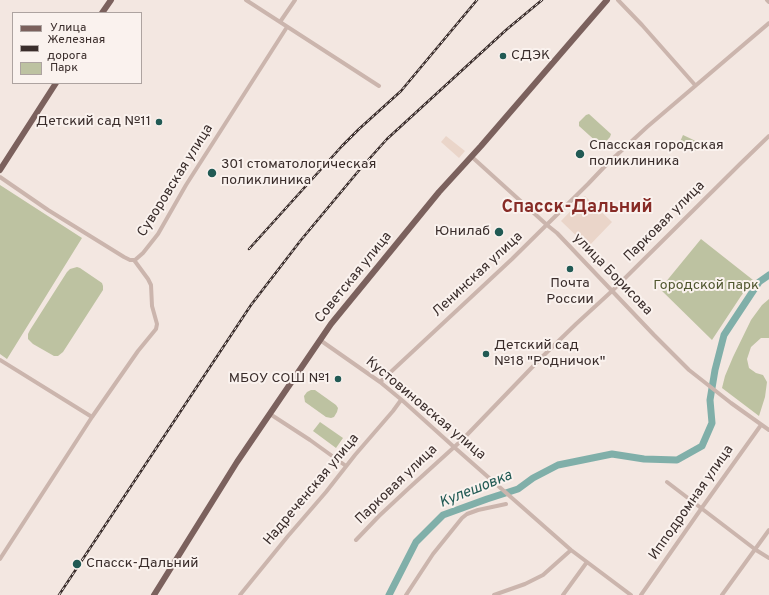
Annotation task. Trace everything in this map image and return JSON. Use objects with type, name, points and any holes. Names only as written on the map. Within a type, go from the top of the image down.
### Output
[{"type":"main road","points":[[103,12],[111,0]]},
{"type":"main road","name":"Советская улица","points":[[154,595],[238,462],[331,324],[440,192],[607,0]]},
{"type":"main road","points":[[0,170],[55,84]]},
{"type":"street","points":[[246,0],[379,86]]},
{"type":"street","points":[[280,22],[295,0]]},
{"type":"street","points":[[618,0],[695,85]]},
{"type":"street","name":"Ленинская улица","points":[[380,382],[477,292],[646,127],[769,23]]},
{"type":"street","name":"Суворовская улица","points":[[134,260],[144,253],[158,234],[186,185],[287,27]]},
{"type":"street","name":"Парковая улица","points":[[356,540],[379,516],[474,428],[559,341],[612,291],[769,136]]},
{"type":"street","name":"улица Борисова","points":[[472,157],[557,234],[689,370],[761,425]]},
{"type":"street","points":[[0,178],[124,257],[134,260],[151,285],[152,306],[157,324],[156,328],[92,417],[0,559]]},
{"type":"street","name":"Кустовиновская улица","points":[[320,340],[380,382],[571,550]]},
{"type":"street","points":[[0,360],[92,417]]},
{"type":"street","name":"Надреченская улица","points":[[240,595],[401,400]]},
{"type":"street","points":[[270,414],[306,437],[346,466]]},
{"type":"street","points":[[761,425],[769,430]]},
{"type":"street","name":"Ипподромная улица","points":[[641,595],[761,425]]},
{"type":"street","points":[[667,482],[756,550],[769,558]]},
{"type":"street","points":[[406,595],[433,554],[462,518],[478,510],[506,504]]},
{"type":"street","points":[[722,595],[769,530]]},
{"type":"street","points":[[494,595],[525,584],[543,575],[571,550],[631,595]]},
{"type":"street","points":[[563,595],[587,562]]},
{"type":"green space","points":[[589,114],[611,134],[603,145],[599,144],[579,126],[579,122]]},
{"type":"green space","points":[[683,135],[700,143],[696,151],[679,144]]},
{"type":"green space","points":[[0,185],[82,238],[7,359],[0,354]]},
{"type":"green space","name":"Городской парк","points":[[701,239],[753,280],[712,340],[660,289]]},
{"type":"green space","points":[[77,267],[102,283],[103,290],[63,352],[58,356],[54,356],[33,344],[28,339],[28,334],[67,272],[70,269]]},
{"type":"green space","points":[[769,299],[769,338],[761,338],[751,347],[747,359],[749,368],[756,373],[763,375],[767,382],[765,397],[759,416],[722,388],[733,357],[751,320],[762,305]]},
{"type":"green space","points":[[311,390],[315,390],[336,405],[338,408],[334,417],[326,417],[305,402],[304,396]]},
{"type":"green space","points":[[320,422],[343,438],[336,448],[313,431]]},
{"type":"shaded area","points":[[446,136],[465,151],[459,158],[441,142]]},
{"type":"shaded area","points":[[585,196],[612,222],[588,247],[561,221]]},
{"type":"waterway","name":"Кулешовка","points":[[389,595],[416,542],[443,515],[518,489],[533,478],[558,465],[612,454],[644,459],[677,460],[702,446],[712,423],[710,400],[715,370],[724,335],[759,282],[769,275]]},
{"type":"railway","points":[[249,249],[342,146],[401,91],[477,0]]},
{"type":"railway","points":[[59,595],[251,305],[301,240],[387,139],[506,30],[542,0]]},
{"type":"place","name":"СДЭК","points":[[503,56]]},
{"type":"place","name":"Детский сад №11","points":[[159,122]]},
{"type":"place","name":"Спасская городская поликлиника","points":[[580,154]]},
{"type":"place","name":"301 стоматологическая поликлиника","points":[[212,173]]},
{"type":"place","name":"Юнилаб","points":[[499,232]]},
{"type":"place","name":"Почта России","points":[[570,269]]},
{"type":"place","name":"Детский сад №18 \"Родничок\"","points":[[486,354]]},
{"type":"place","name":"МБОУ СОШ №1","points":[[338,379]]},
{"type":"place","name":"Спасск-Дальний","points":[[77,564]]},
{"type":"district","name":"Спасск-Дальний","points":[[577,208]]}]
